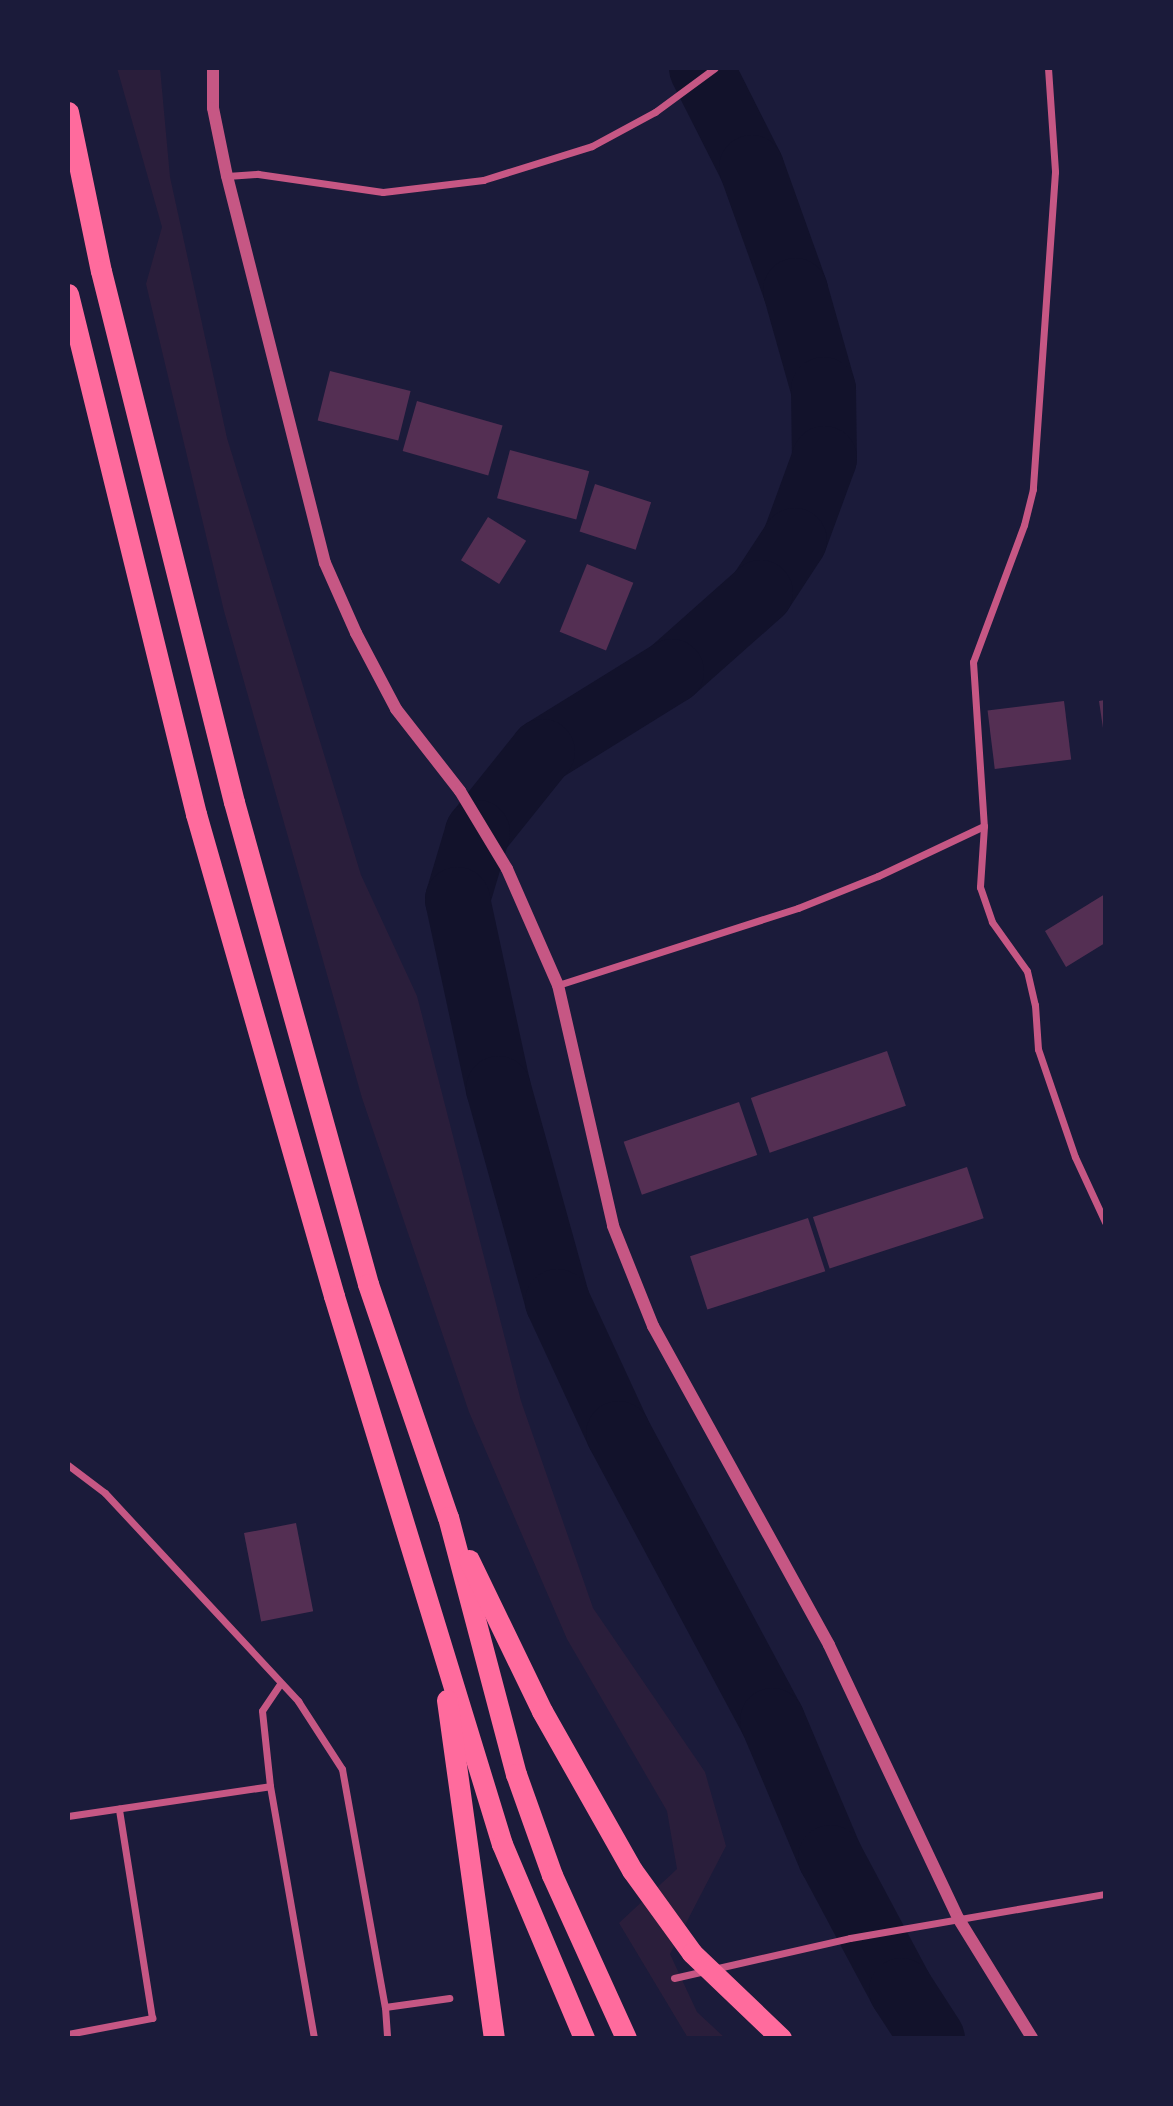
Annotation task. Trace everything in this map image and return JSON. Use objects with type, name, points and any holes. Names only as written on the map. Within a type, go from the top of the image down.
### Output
[{"type":"highway","points":[[68,112],[101,271],[234,802],[368,1284],[448,1517],[516,1774],[552,1875],[626,2038]]},
{"type":"highway","points":[[68,294],[196,814],[334,1296],[502,1844],[584,2038]]},
{"type":"highway","points":[[448,1517],[542,1711],[632,1870],[692,1953],[781,2038]]},
{"type":"highway","points":[[439,1636],[494,2038]]},
{"type":"street","points":[[214,68],[213,108],[228,176],[325,563],[356,634],[396,709],[460,791],[507,869],[558,985],[613,1226],[653,1326],[829,1645],[957,1918],[1032,2038]]},
{"type":"street","points":[[228,176],[258,174],[383,192],[483,180],[592,146],[655,112],[715,68]]},
{"type":"street","points":[[1048,68],[1055,172],[1033,489],[1024,525],[973,662],[984,825],[980,887],[992,922],[1027,971],[1035,1005],[1038,1049],[1051,1091],[1075,1157],[1105,1222]]},
{"type":"street","points":[[558,985],[798,908],[878,876],[984,825]]},
{"type":"street","points":[[68,1465],[105,1493],[298,1701],[342,1769],[385,2007],[387,2038]]},
{"type":"street","points":[[280,1684],[262,1711],[270,1786],[314,2038]]},
{"type":"street","points":[[68,1816],[270,1786]]},
{"type":"street","points":[[68,2034],[152,2018],[119,1809]]},
{"type":"street","points":[[674,1978],[850,1938],[1105,1894]]},
{"type":"street","points":[[385,2007],[449,1998]]},
{"type":"shaded area","points":[[117,68],[160,68],[170,177],[227,438],[361,875],[417,996],[521,1401],[593,1608],[705,1772],[726,1846],[670,1954],[697,2012],[725,2038],[688,2038],[619,1923],[677,1869],[667,1811],[567,1639],[469,1412],[362,1098],[224,611],[146,284],[162,227]]},
{"type":"building","points":[[330,371],[411,391],[398,441],[318,420]]},
{"type":"building","points":[[417,401],[503,426],[488,476],[403,451]]},
{"type":"building","points":[[510,450],[589,471],[576,520],[497,498]]},
{"type":"building","points":[[595,484],[651,502],[636,550],[580,532]]},
{"type":"building","points":[[488,517],[526,541],[499,584],[461,560]]},
{"type":"building","points":[[587,564],[633,583],[606,650],[560,632]]},
{"type":"building","points":[[1105,700],[1105,728],[1103,728],[1099,701]]},
{"type":"building","points":[[1064,701],[1071,760],[995,769],[988,710]]},
{"type":"building","points":[[1105,894],[1105,943],[1066,967],[1045,931]]},
{"type":"building","points":[[887,1051],[906,1106],[770,1153],[751,1098]]},
{"type":"building","points":[[739,1102],[757,1155],[642,1195],[624,1142]]},
{"type":"building","points":[[967,1167],[984,1218],[830,1268],[813,1217]]},
{"type":"building","points":[[808,1218],[825,1271],[707,1310],[690,1256]]},
{"type":"building","points":[[296,1523],[313,1611],[261,1621],[244,1533]]},
{"type":"waterway","points":[[701,68],[751,167],[795,290],[823,389],[824,458],[794,540],[760,592],[671,671],[542,751],[477,832],[457,899],[498,1088],[557,1301],[618,1433],[772,1720],[830,1857],[901,1990],[932,2038]]}]
